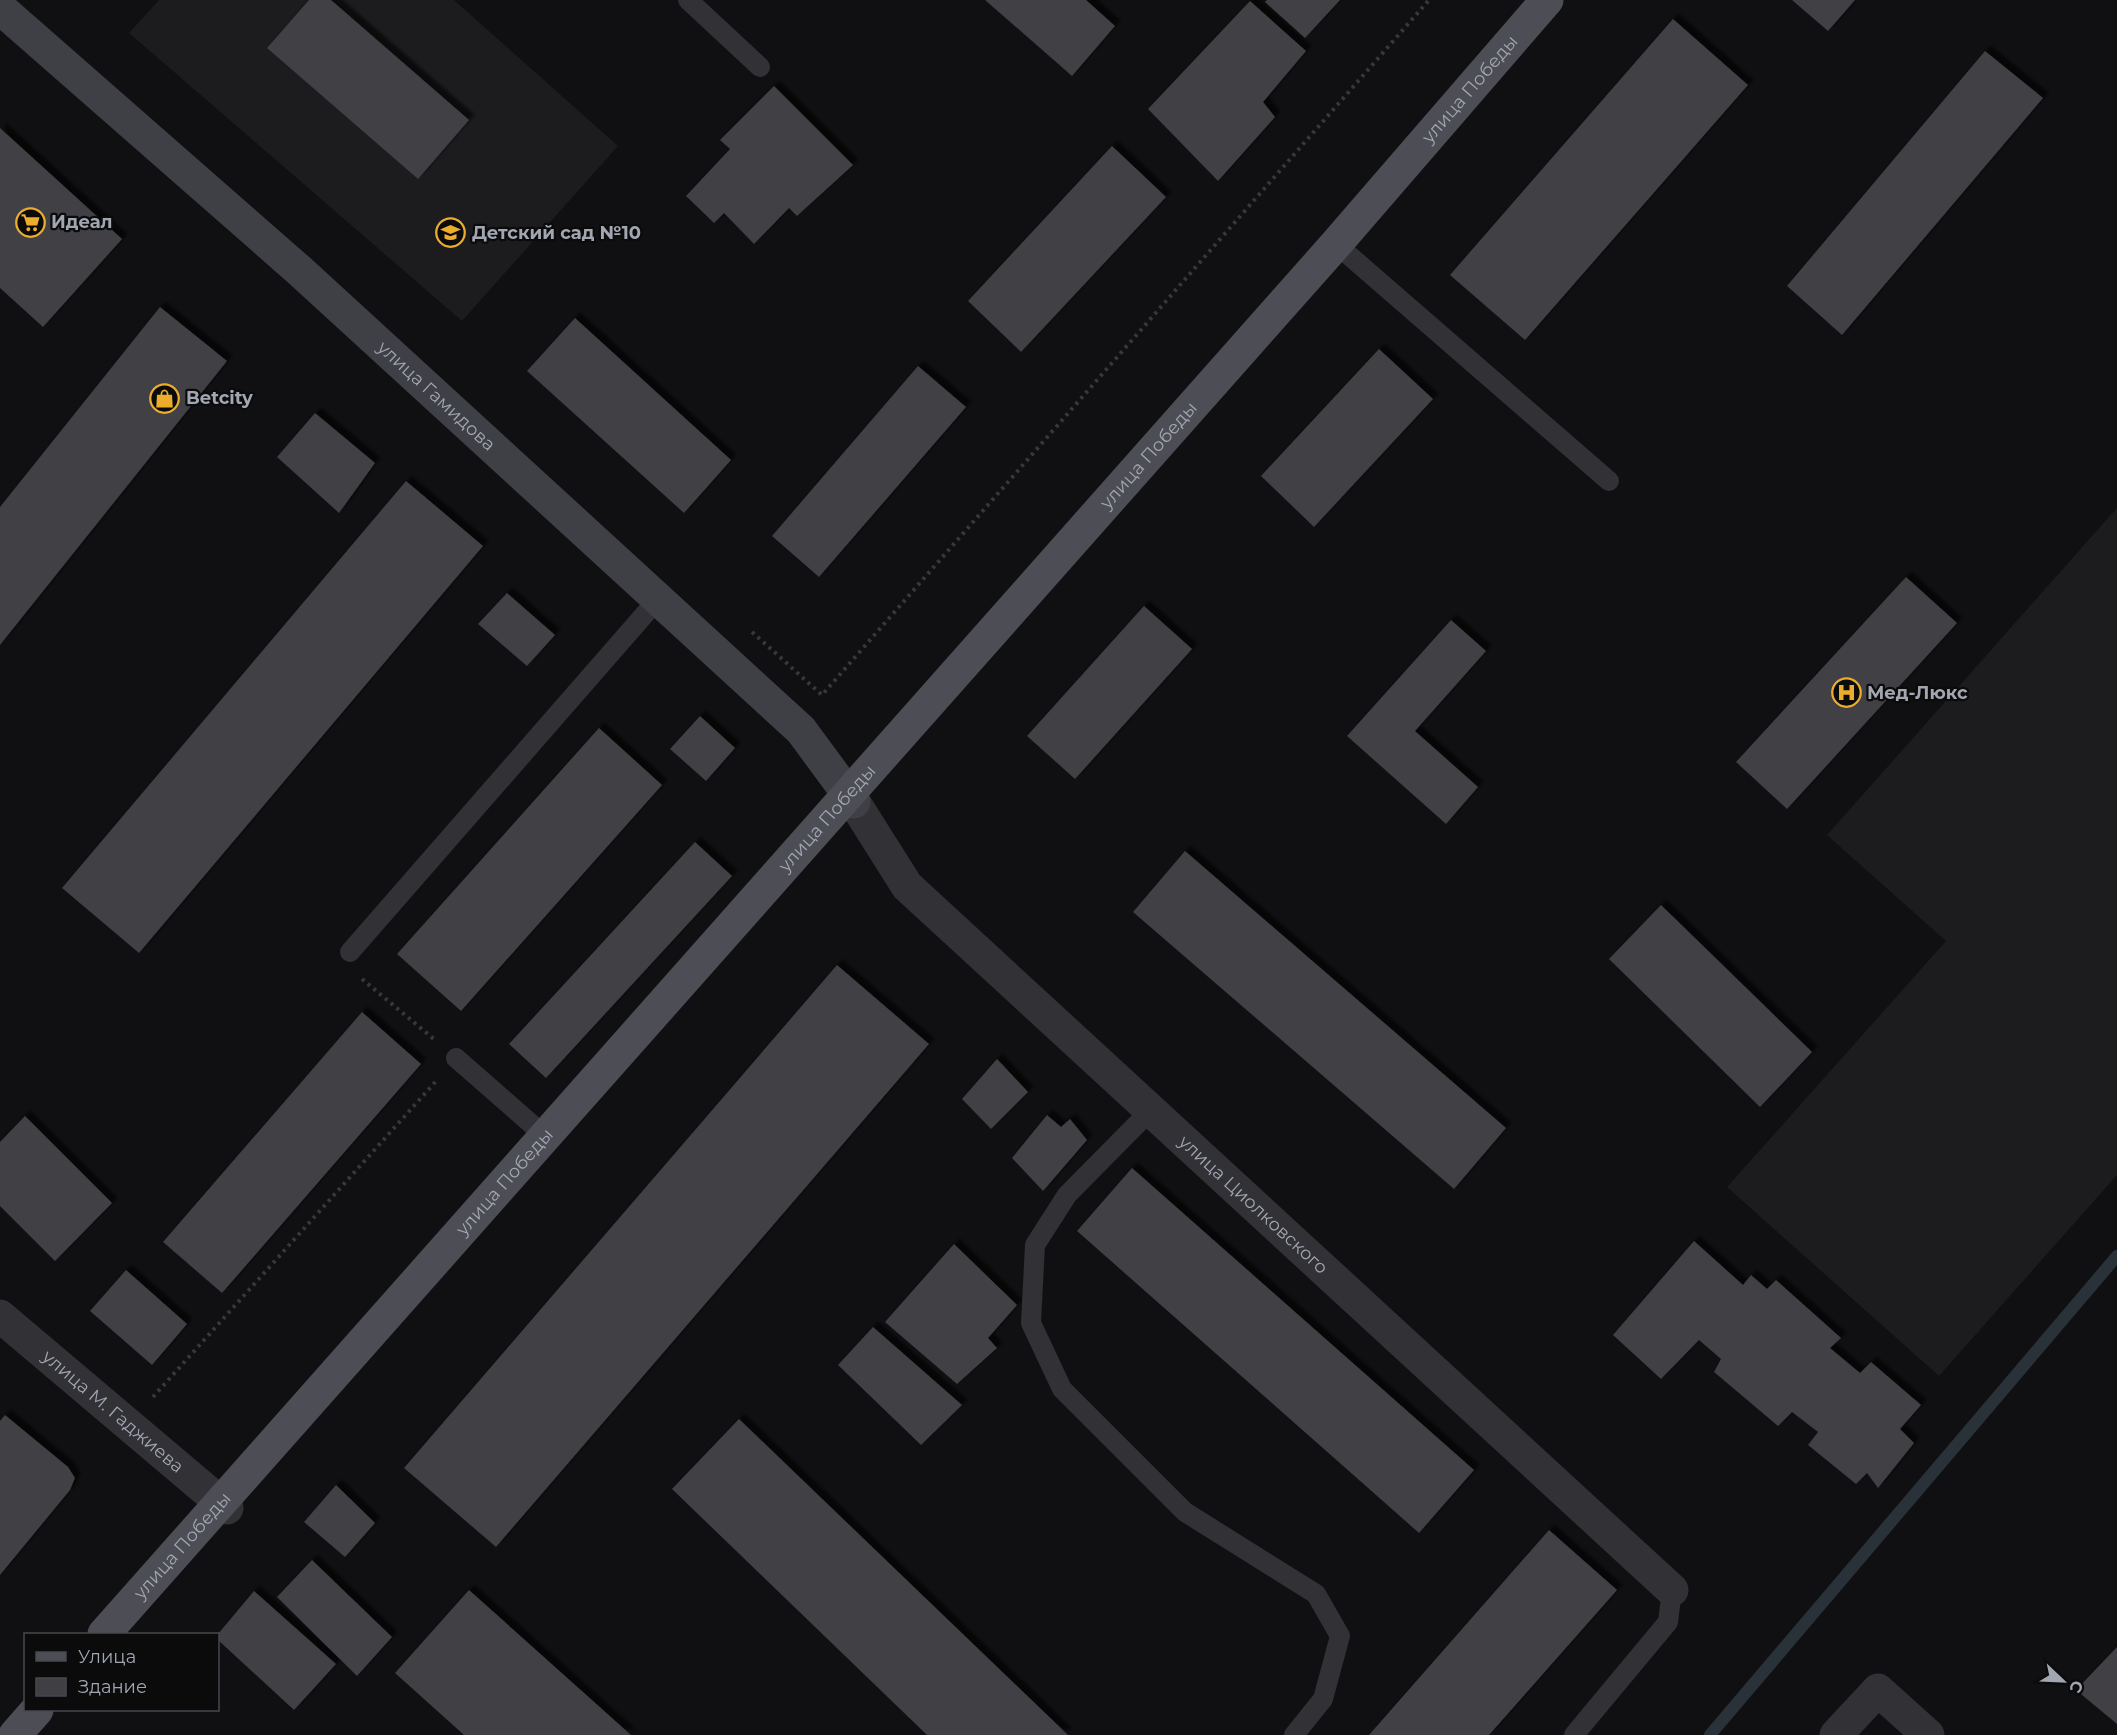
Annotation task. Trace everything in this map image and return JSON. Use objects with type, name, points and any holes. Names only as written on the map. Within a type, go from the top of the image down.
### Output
[{"type":"main road","name":"улица Победы","points":[[1339,247],[1547,0]]},
{"type":"main road","name":"улица Победы","points":[[106,1633],[224,1506],[1559,0]]},
{"type":"main road","name":"улица Победы","points":[[118,1633],[224,1506],[545,1136],[852,798]]},
{"type":"main road","points":[[15,1735],[36,1711]]},
{"type":"main road","points":[[26,1735],[48,1711]]},
{"type":"street","name":"улица Гамидова","points":[[0,8],[300,271],[801,730],[852,798]]},
{"type":"street","name":"улица Циолковского","points":[[852,798],[907,886],[1672,1590]]},
{"type":"street","name":"улица М. Гаджиева","points":[[0,1316],[224,1506]]},
{"type":"street","points":[[1836,1735],[1878,1690],[1928,1735]]},
{"type":"lane","points":[[688,0],[760,67]]},
{"type":"lane","points":[[1339,247],[1609,481]]},
{"type":"lane","points":[[351,952],[658,599]]},
{"type":"lane","points":[[456,1058],[545,1136]]},
{"type":"lane","points":[[1150,1110],[1067,1195],[1035,1245],[1031,1323],[1062,1389],[1185,1512],[1316,1594],[1340,1636],[1323,1699],[1294,1735]]},
{"type":"lane","points":[[1574,1735],[1668,1622],[1672,1590]]},
{"type":"path","points":[[751,631],[822,695],[1429,0]]},
{"type":"path","points":[[128,1425],[456,1058],[352,971],[351,952]]},
{"type":"shaded area","name":"Детский сад №10","points":[[159,0],[454,0],[618,146],[462,321],[129,33]]},
{"type":"shaded area","points":[[2117,508],[2117,1175],[1939,1376],[1727,1187],[1946,941],[1827,835]]},
{"type":"building","points":[[309,0],[331,0],[469,120],[418,179],[267,48]]},
{"type":"building","points":[[985,0],[1086,0],[1115,26],[1072,76]]},
{"type":"building","points":[[1267,0],[1340,0],[1305,38],[1265,2]]},
{"type":"building","points":[[1792,0],[1855,0],[1828,31]]},
{"type":"building","points":[[1250,1],[1306,51],[1263,102],[1275,117],[1218,181],[1148,109]]},
{"type":"building","points":[[1673,19],[1748,85],[1525,340],[1450,275]]},
{"type":"building","points":[[1985,51],[2043,98],[1842,335],[1787,286]]},
{"type":"building","points":[[774,86],[853,165],[797,216],[789,208],[754,244],[724,213],[714,223],[686,196],[730,149],[720,140]]},
{"type":"building","points":[[0,128],[122,239],[43,327],[0,288]]},
{"type":"building","points":[[1112,146],[1166,197],[1021,352],[968,301]]},
{"type":"building","points":[[160,307],[227,361],[0,645],[0,507]]},
{"type":"building","points":[[575,318],[731,460],[684,513],[527,371]]},
{"type":"building","points":[[1379,349],[1433,399],[1314,527],[1261,476]]},
{"type":"building","points":[[918,366],[966,407],[819,577],[772,536]]},
{"type":"building","points":[[315,413],[375,463],[339,513],[277,457]]},
{"type":"building","points":[[406,481],[483,546],[139,953],[62,888]]},
{"type":"building","name":"Мед-Люкс","points":[[1906,577],[1957,623],[1787,809],[1736,762]]},
{"type":"building","points":[[507,593],[555,635],[527,666],[478,624]]},
{"type":"building","points":[[1144,606],[1192,649],[1075,779],[1027,736]]},
{"type":"building","points":[[1451,620],[1486,651],[1415,731],[1478,787],[1446,824],[1347,736]]},
{"type":"building","points":[[700,716],[735,748],[706,781],[670,749]]},
{"type":"building","points":[[599,728],[662,785],[461,1011],[397,954]]},
{"type":"building","points":[[695,842],[732,876],[546,1078],[509,1044]]},
{"type":"building","points":[[1185,851],[1506,1128],[1454,1189],[1133,912]]},
{"type":"building","points":[[1661,905],[1812,1052],[1760,1107],[1609,959]]},
{"type":"building","points":[[837,965],[929,1044],[496,1547],[404,1468]]},
{"type":"building","points":[[362,1012],[421,1064],[222,1293],[163,1242]]},
{"type":"building","points":[[997,1059],[1028,1092],[991,1129],[962,1099]]},
{"type":"building","points":[[1047,1115],[1061,1127],[1070,1119],[1087,1140],[1043,1191],[1012,1158]]},
{"type":"building","points":[[25,1116],[112,1203],[55,1261],[0,1206],[0,1142]]},
{"type":"building","points":[[1132,1168],[1474,1470],[1419,1533],[1077,1231]]},
{"type":"building","points":[[1694,1241],[1743,1285],[1751,1275],[1767,1289],[1776,1280],[1841,1338],[1830,1348],[1860,1373],[1871,1362],[1921,1405],[1900,1429],[1914,1443],[1878,1488],[1867,1473],[1856,1484],[1808,1445],[1818,1432],[1792,1412],[1778,1426],[1714,1372],[1721,1359],[1699,1340],[1661,1379],[1613,1335]]},
{"type":"building","points":[[954,1244],[1017,1305],[988,1338],[997,1348],[957,1384],[885,1322]]},
{"type":"building","points":[[126,1270],[187,1324],[152,1365],[90,1311]]},
{"type":"building","points":[[873,1327],[962,1405],[921,1445],[838,1365]]},
{"type":"building","points":[[5,1415],[68,1467],[75,1478],[70,1490],[0,1575],[0,1421]]},
{"type":"building","points":[[739,1419],[1068,1735],[927,1735],[672,1489]]},
{"type":"building","points":[[336,1485],[375,1523],[345,1557],[304,1522]]},
{"type":"building","points":[[1549,1530],[1617,1590],[1489,1735],[1369,1735]]},
{"type":"building","points":[[312,1560],[392,1637],[357,1676],[277,1597]]},
{"type":"building","points":[[469,1590],[631,1735],[464,1735],[395,1673]]},
{"type":"building","points":[[254,1591],[336,1664],[294,1710],[219,1641],[219,1633]]},
{"type":"building","points":[[2117,1647],[2117,1724],[2076,1690]]},
{"type":"waterway","points":[[1710,1735],[2117,1256]]},
{"type":"place","name":"Идеал","points":[[30,222]]},
{"type":"place","name":"Детский сад №10","points":[[451,233]]},
{"type":"place","name":"Betcity","points":[[165,398]]},
{"type":"place","name":"Мед-Люкс","points":[[1846,693]]}]
